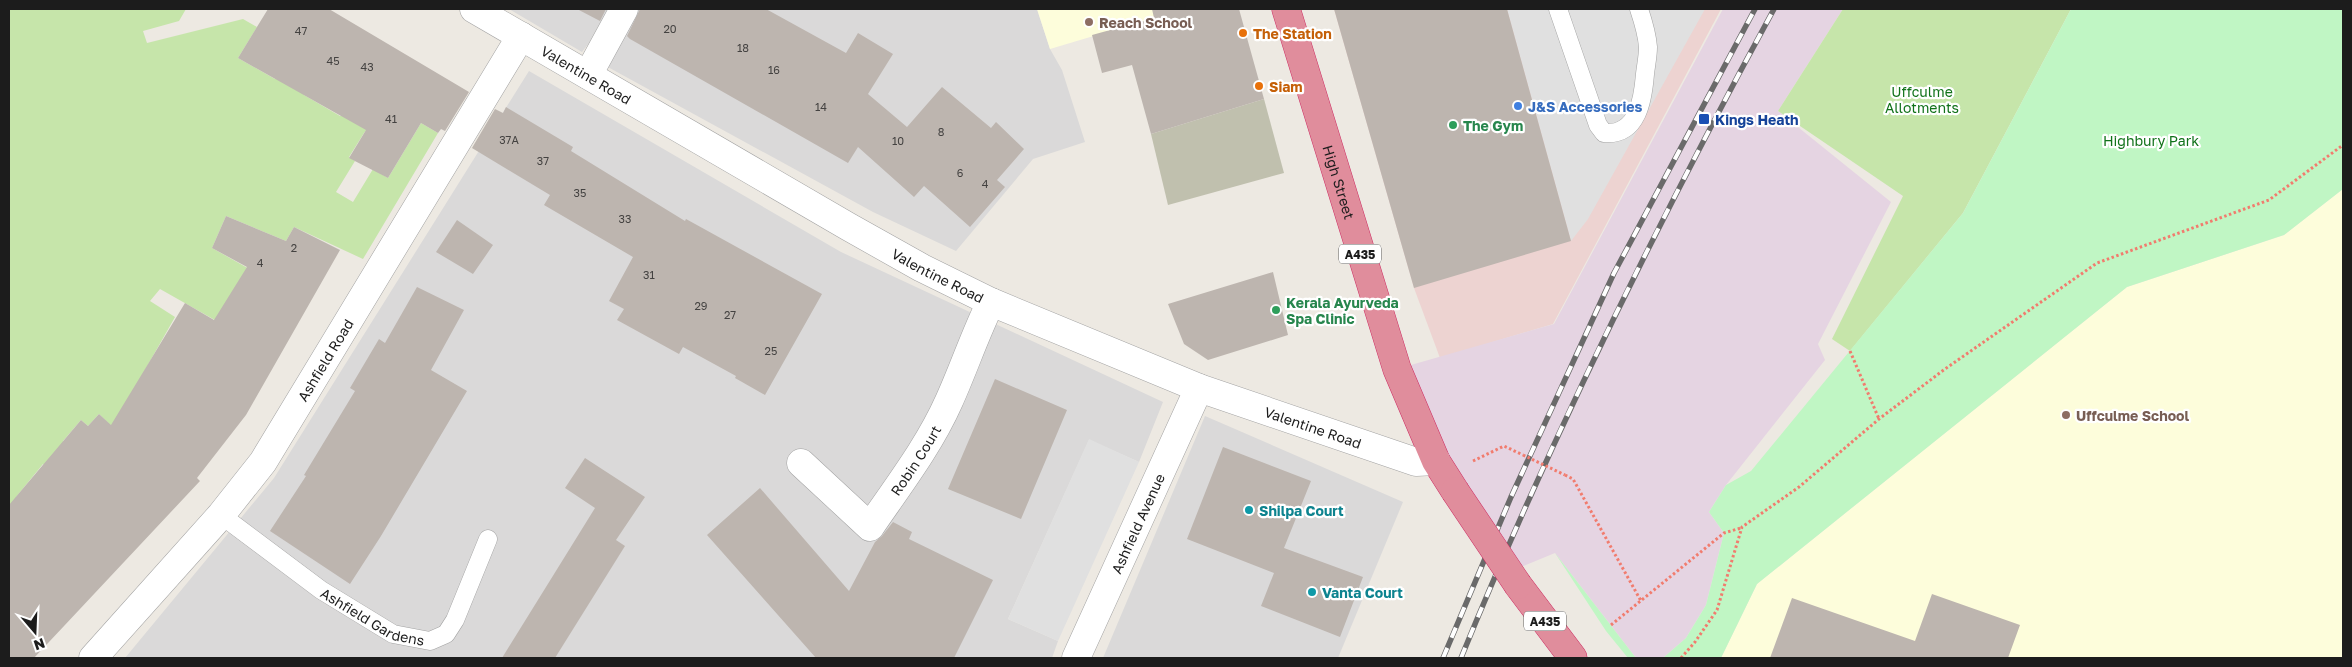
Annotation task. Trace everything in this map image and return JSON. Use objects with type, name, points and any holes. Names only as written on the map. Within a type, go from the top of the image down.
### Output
[{"type":"highway","name":"High Street","points":[[1286,9],[1382,326],[1397,369],[1436,461],[1518,584],[1573,658]]},
{"type":"street","name":"Valentine Road","points":[[474,9],[849,227],[922,268],[991,302],[1198,388],[1416,462],[1436,461]]},
{"type":"street","points":[[588,75],[624,9]]},
{"type":"street","name":"Ashfield Road","points":[[93,658],[221,515],[263,462],[521,36]]},
{"type":"street","name":"Robin Court","points":[[801,463],[870,527],[921,452],[944,410],[991,302]]},
{"type":"street","name":"Ashfield Avenue","points":[[1076,658],[1198,388]]},
{"type":"lane","points":[[1558,9],[1598,125],[1604,133],[1612,133],[1622,130],[1628,124],[1639,112],[1642,102],[1648,49],[1646,32],[1639,9]]},
{"type":"lane","name":"Ashfield Gardens","points":[[221,515],[321,590],[393,634],[430,641],[446,634],[456,620],[488,539]]},
{"type":"path","points":[[1612,625],[1724,533],[1742,527],[1799,487],[1879,419],[1945,369],[2097,262],[2269,200],[2343,145]]},
{"type":"path","points":[[1850,351],[1879,419]]},
{"type":"path","points":[[1504,446],[1573,478],[1641,601]]},
{"type":"path","points":[[1681,658],[1695,642],[1717,610],[1742,527]]},
{"type":"shaded area","points":[[509,9],[608,9],[582,52]]},
{"type":"shaded area","points":[[635,9],[1037,9],[1050,49],[1062,70],[1085,142],[1033,159],[956,251],[873,212],[606,66]]},
{"type":"shaded area","name":"Reach School","points":[[1037,9],[1184,9],[1050,49]]},
{"type":"shaded area","points":[[1334,9],[1721,9],[1553,324],[1440,358],[1414,288]]},
{"type":"shaded area","points":[[1507,9],[1705,9],[1588,219],[1571,241]]},
{"type":"shaded area","points":[[1723,9],[1843,9],[1778,111],[1891,202],[1818,344],[1825,360],[1726,485],[1709,512],[1724,533],[1706,605],[1686,638],[1663,658],[1636,658],[1555,553],[1509,572],[1397,369],[1554,324]]},
{"type":"shaded area","points":[[529,71],[841,252],[1163,402],[1139,462],[1089,440],[1008,619],[1058,641],[1052,658],[125,658],[274,478]]},
{"type":"shaded area","points":[[1264,99],[1284,173],[1168,205],[1151,134]]},
{"type":"shaded area","name":"Uffculme School","points":[[2343,189],[2343,658],[1721,658],[1757,584],[2127,287],[2284,235]]},
{"type":"shaded area","points":[[1205,416],[1403,502],[1338,658],[1103,658]]},
{"type":"shaded area","points":[[1089,439],[1139,462],[1058,641],[1008,619]]},
{"type":"green space","points":[[9,9],[186,9],[179,21],[143,31],[147,43],[243,19],[257,27],[238,58],[275,79],[294,47],[304,95],[340,116],[388,103],[364,133],[349,157],[355,161],[336,192],[353,202],[373,169],[388,178],[421,123],[438,133],[363,259],[294,227],[286,241],[226,216],[212,248],[262,276],[229,328],[160,289],[150,301],[175,317],[141,377],[144,457],[99,414],[88,426],[81,420],[63,441],[113,489],[92,508],[43,464],[16,497],[61,540],[13,553],[9,549]]},
{"type":"green space","name":"Uffculme Allotments","points":[[1843,9],[2071,9],[1963,213],[1850,351],[1832,339],[1903,196],[1778,111]]},
{"type":"green space","name":"Highbury Park","points":[[2071,9],[2343,9],[2343,189],[2284,235],[2127,287],[1757,584],[1721,658],[1663,658],[1686,638],[1706,605],[1724,533],[1709,512],[1726,485],[1751,471],[1963,213]]},
{"type":"green space","points":[[1555,553],[1636,658],[1628,658],[1606,631]]},
{"type":"building","points":[[268,9],[329,9],[469,92],[445,131],[441,129],[438,133],[421,123],[388,178],[349,158],[366,130],[238,58]]},
{"type":"building","points":[[577,9],[606,9],[600,21]]},
{"type":"building","points":[[640,9],[766,9],[846,53],[858,33],[893,54],[868,94],[907,127],[942,87],[991,128],[996,122],[1024,149],[997,180],[1005,187],[970,227],[924,186],[914,197],[858,147],[848,163],[630,39],[627,36]]},
{"type":"building","points":[[1152,9],[1239,9],[1264,99],[1151,134],[1132,65],[1102,73],[1092,35],[1154,18]]},
{"type":"building","name":"The Gym","points":[[1334,9],[1507,9],[1571,241],[1414,288]]},
{"type":"building","points":[[506,107],[573,147],[571,151],[685,221],[686,219],[822,294],[765,395],[735,378],[736,376],[683,347],[679,354],[617,320],[624,309],[609,301],[633,257],[544,205],[550,195],[472,148],[495,109],[503,113]]},
{"type":"building","points":[[226,216],[286,241],[294,227],[340,250],[246,415],[197,478],[200,481],[34,658],[9,658],[9,505],[81,420],[88,426],[99,414],[111,425],[185,303],[214,320],[247,267],[212,248]]},
{"type":"building","points":[[457,220],[493,245],[473,274],[436,252]]},
{"type":"building","points":[[1273,272],[1288,335],[1208,360],[1184,344],[1168,304]]},
{"type":"building","points":[[417,287],[464,310],[431,370],[467,391],[381,536],[350,584],[270,531],[306,476],[304,475],[355,391],[350,388],[379,339],[385,343]]},
{"type":"building","points":[[995,379],[1067,410],[1021,519],[948,489]]},
{"type":"building","name":"Shilpa Court","points":[[1223,447],[1311,481],[1284,548],[1363,577],[1340,637],[1261,606],[1274,573],[1187,539]]},
{"type":"building","points":[[585,458],[645,497],[616,540],[625,546],[555,658],[502,658],[595,508],[565,488]]},
{"type":"building","points":[[760,488],[849,591],[875,542],[893,522],[912,532],[909,539],[993,580],[954,658],[816,658],[707,535]]},
{"type":"building","points":[[1932,594],[2020,625],[2008,658],[1770,658],[1792,598],[1915,641]]},
{"type":"railway","points":[[1443,658],[1511,497],[1614,273],[1755,9]]},
{"type":"railway","points":[[1461,658],[1532,492],[1648,248],[1774,9]]},
{"type":"place","name":"Reach School","points":[[1089,22]]},
{"type":"place","name":"The Station","points":[[1243,33]]},
{"type":"place","name":"Siam","points":[[1259,86]]},
{"type":"place","name":"J&S Accessories","points":[[1518,106]]},
{"type":"place","name":"Kings Heath","points":[[1704,119]]},
{"type":"place","name":"The Gym","points":[[1453,125]]},
{"type":"place","name":"Kerala Ayurveda Spa Clinic","points":[[1276,310]]},
{"type":"place","name":"Uffculme School","points":[[2066,415]]},
{"type":"place","name":"Shilpa Court","points":[[1249,510]]},
{"type":"place","name":"Vanta Court","points":[[1312,592]]}]
